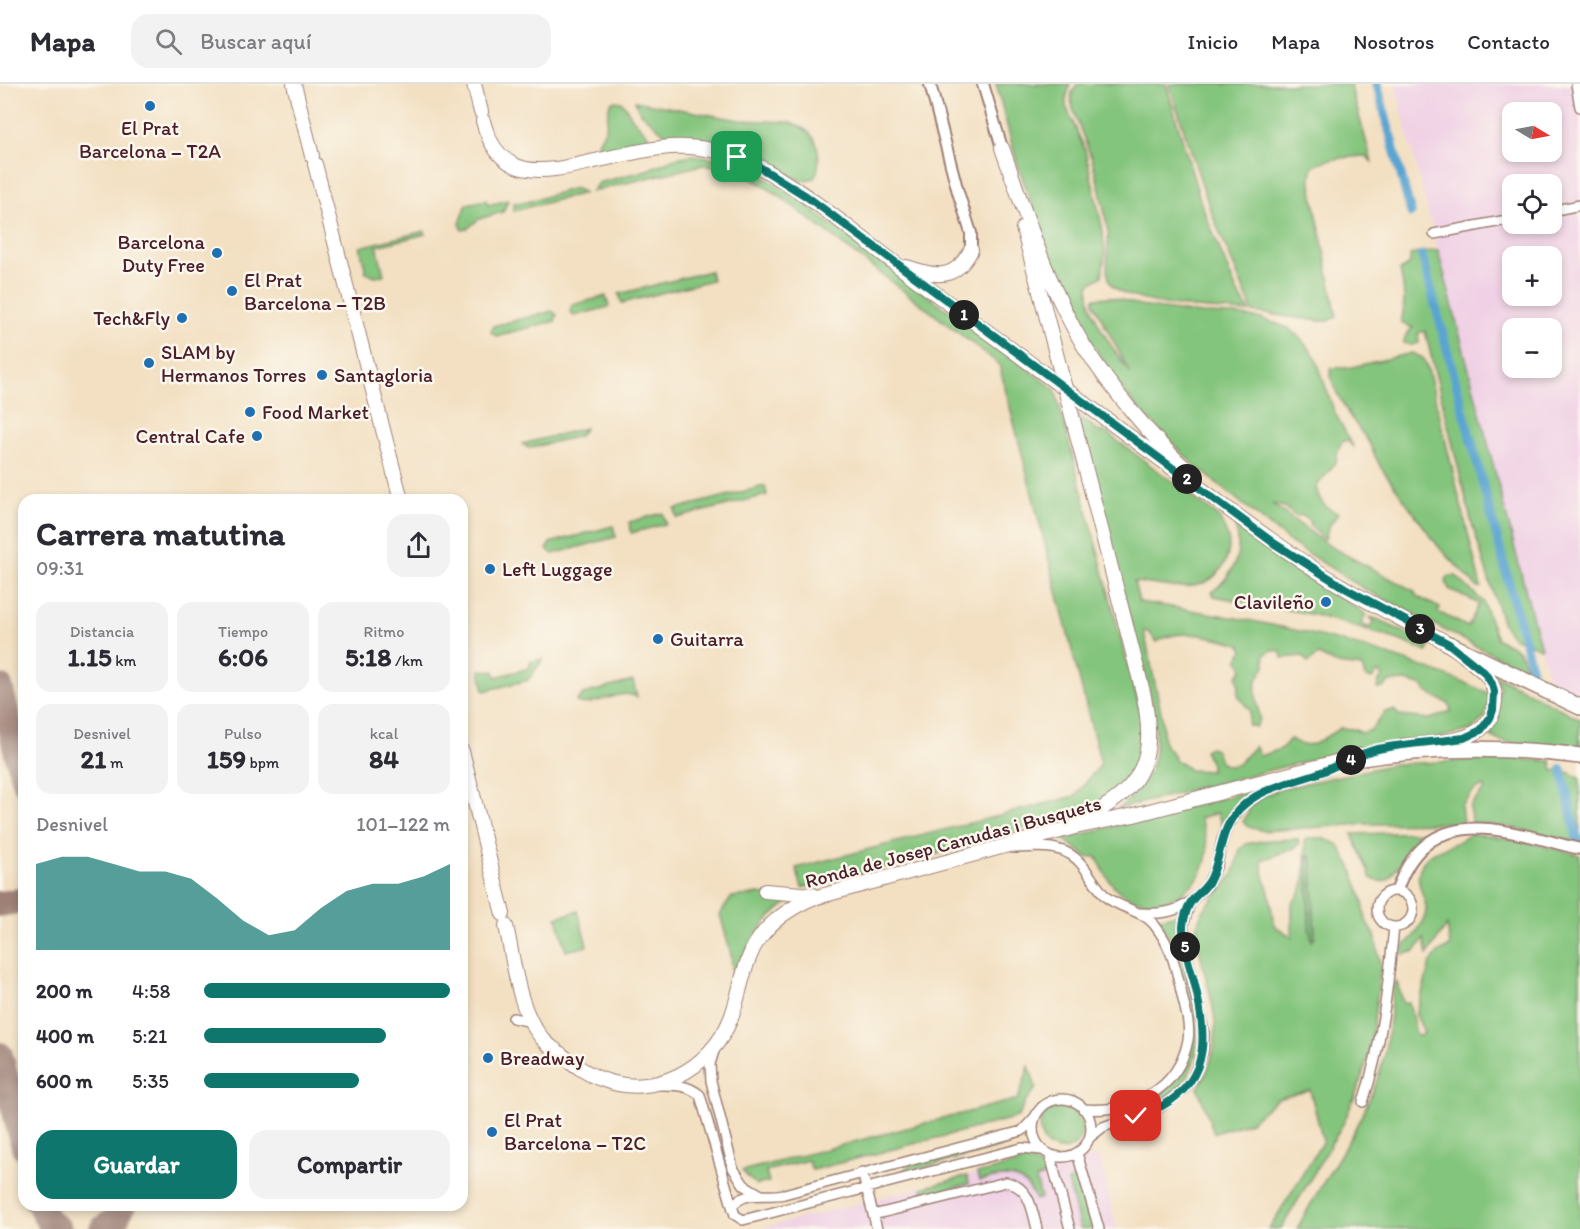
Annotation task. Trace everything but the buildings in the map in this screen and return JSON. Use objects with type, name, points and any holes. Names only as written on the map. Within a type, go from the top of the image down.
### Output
[{"type":"highway","points":[[1449,644],[1580,707]]},
{"type":"highway","points":[[1354,759],[1435,750],[1505,748],[1580,756]]},
{"type":"main road","points":[[294,84],[399,494]]},
{"type":"main road","points":[[474,84],[488,139],[495,152],[510,163],[534,171],[673,147],[706,150],[742,159],[765,170],[806,196],[892,262],[1235,514]]},
{"type":"main road","points":[[1002,148],[1143,692],[1149,733],[1149,744],[1143,766],[1130,787],[1075,827]]},
{"type":"main road","points":[[1002,148],[1053,284],[1084,346],[1108,381],[1148,428],[1181,464],[1235,514]]},
{"type":"main road","points":[[892,262],[926,274],[942,275],[960,266],[971,250]]},
{"type":"main road","name":"Ronda de Josep Canudas i Busquets","points":[[468,775],[523,1003],[542,1038],[589,1074],[604,1081],[626,1085],[656,1084],[678,1077],[702,1061],[716,1045],[732,1016],[748,961],[762,935],[785,912],[821,895],[1075,827],[1134,815],[1354,759],[1376,749],[1464,738],[1481,730],[1490,718],[1495,702],[1492,684],[1484,672],[1449,644],[1345,588],[1275,544],[1235,514]]},
{"type":"main road","points":[[765,891],[821,895]]},
{"type":"street","points":[[930,84],[971,233],[971,250]]},
{"type":"street","points":[[983,84],[1002,148]]},
{"type":"street","points":[[1576,84],[1580,107]]},
{"type":"street","points":[[1562,209],[1580,205]]},
{"type":"street","points":[[1434,234],[1502,221]]},
{"type":"street","points":[[1141,913],[1158,914],[1181,908],[1207,886],[1217,865],[1222,840],[1228,825],[1242,806],[1269,789],[1313,776],[1354,759]]},
{"type":"street","points":[[1397,890],[1404,872],[1419,849],[1428,841],[1455,830],[1501,831],[1580,849]]},
{"type":"street","points":[[990,850],[1034,847],[1063,850],[1075,856],[1106,897],[1112,902],[1141,913],[1155,924],[1169,946],[1187,1017],[1188,1039],[1180,1064],[1168,1082],[1153,1095],[1114,1109],[1083,1109]]},
{"type":"street","points":[[1397,890],[1408,896],[1413,905],[1413,911],[1410,920],[1394,927],[1382,923],[1376,907],[1383,895],[1388,891],[1397,890]]},
{"type":"street","points":[[1089,1138],[1103,1127],[1162,1106],[1184,1089],[1198,1067],[1203,1051],[1204,1033],[1186,951],[1183,926],[1190,902]]},
{"type":"street","points":[[1363,1102],[1377,1051],[1389,980],[1394,927]]},
{"type":"street","points":[[513,1018],[532,1022]]},
{"type":"street","points":[[716,1045],[710,1065],[711,1081],[733,1168],[744,1185],[763,1196]]},
{"type":"street","points":[[656,1084],[683,1086],[693,1089],[700,1095],[732,1206],[735,1215],[743,1220],[1022,1148],[1061,1157],[1077,1153],[1085,1146],[1089,1138],[1089,1118],[1077,1104],[1064,1099],[1054,1100],[1040,1109],[1022,1131],[784,1194],[745,1196],[736,1200],[732,1206]]},
{"type":"street","points":[[1035,1117],[1033,1135],[1046,1153],[1070,1229]]},
{"type":"street","points":[[714,1142],[725,1139]]},
{"type":"street","points":[[1077,1153],[1099,1229]]},
{"type":"street","points":[[862,1172],[877,1229]]},
{"type":"street","points":[[873,1215],[1006,1182],[1015,1184],[1025,1192],[1037,1229]]},
{"type":"shaded area","points":[[1395,84],[1580,84],[1580,696],[1550,685]]},
{"type":"shaded area","points":[[1099,1156],[1117,1229],[759,1229],[1025,1161],[1033,1162],[1042,1168]]},
{"type":"green space","points":[[996,84],[1070,84],[1066,106],[1085,150],[1102,226],[1105,252],[1102,276],[1090,284],[1091,305],[1102,330],[1130,373],[1094,304],[1094,298],[1111,297],[1147,307],[1263,319],[1288,328],[1315,356],[1334,411],[1354,448],[1348,441],[1343,441],[1338,450],[1336,462],[1316,487],[1323,503],[1338,513],[1328,528],[1325,539],[1309,525],[1310,521],[1301,515],[1297,517],[1284,507],[1272,504],[1331,547],[1414,591],[1418,597],[1440,608],[1438,612],[1468,627],[1479,604],[1449,589],[1446,581],[1449,576],[1456,576],[1483,602],[1497,639],[1510,645],[1521,654],[1527,672],[1366,590],[1291,543],[1192,463],[1134,404],[1109,372],[1062,290],[1017,163]]},
{"type":"green space","points":[[1077,84],[1166,84],[1201,203],[1237,292],[1250,312],[1157,303],[1122,292],[1112,285],[1107,267],[1108,232],[1101,196],[1092,160],[1071,100]]},
{"type":"green space","points":[[1169,84],[1350,84],[1372,162],[1366,156],[1331,160],[1314,166],[1311,175],[1311,185],[1337,317],[1321,321],[1253,312],[1210,209]]},
{"type":"green space","points":[[615,101],[625,106],[632,118],[648,135],[650,141],[597,154],[597,147],[606,127],[611,102]]},
{"type":"green space","points":[[635,101],[739,120],[796,124],[813,137],[817,146],[819,158],[816,174],[814,178],[801,181],[745,151],[715,143],[672,140],[641,113]]},
{"type":"green space","points":[[693,155],[728,160],[758,173],[779,186],[1055,389],[1140,711],[1142,727],[1141,754],[1137,766],[1123,786],[1098,804],[975,844],[802,888],[796,868],[1075,796],[1101,764],[999,364],[778,195],[741,171],[728,167],[703,165],[592,191],[598,183],[647,170],[675,158]]},
{"type":"green space","points":[[575,188],[585,193],[513,211],[514,203],[527,202]]},
{"type":"green space","points":[[486,200],[488,205],[508,200],[503,212],[479,219],[467,229],[462,230],[460,223],[467,204]]},
{"type":"green space","points":[[424,231],[426,234],[377,246],[384,275],[375,276],[366,272],[360,247]]},
{"type":"green space","points":[[1438,250],[1541,648],[1512,637],[1503,625],[1472,524],[1425,331],[1418,333],[1419,343],[1411,345],[1403,343],[1407,333],[1413,328],[1401,322],[1404,296],[1400,270],[1410,264],[1410,255]]},
{"type":"green space","points":[[710,271],[712,280],[622,303],[619,294]]},
{"type":"green space","points":[[606,296],[609,307],[574,316],[570,312],[572,305]]},
{"type":"green space","points":[[552,311],[557,315],[555,321],[496,336],[491,332],[493,326]]},
{"type":"green space","points":[[1412,353],[1423,358],[1428,369],[1481,587],[1477,587],[1438,546],[1380,466],[1368,441],[1349,415],[1332,381],[1330,368],[1348,368]]},
{"type":"green space","points":[[1076,414],[1101,433],[1103,430],[1218,516],[1226,532],[1229,543],[1228,554],[1219,572],[1198,585],[1186,587],[1134,582],[1139,602],[1273,625],[1360,647],[1445,675],[1488,693],[1489,700],[1485,717],[1471,730],[1435,739],[1379,745],[1334,754],[1117,809],[1142,785],[1149,773],[1156,745],[1151,697]],"holes":[[[1144,631],[1149,632],[1157,642],[1166,637],[1187,634],[1240,644],[1243,651],[1238,658],[1243,669],[1237,676],[1238,695],[1250,711],[1248,725],[1256,727],[1260,718],[1256,683],[1264,668],[1264,655],[1272,650],[1281,651],[1282,658],[1303,656],[1308,663],[1318,655],[1337,664],[1362,667],[1365,677],[1372,679],[1378,672],[1383,677],[1377,689],[1383,688],[1389,682],[1406,681],[1424,686],[1426,692],[1449,704],[1451,711],[1430,719],[1400,716],[1394,710],[1385,712],[1371,730],[1362,733],[1353,729],[1340,728],[1315,744],[1303,745],[1290,739],[1281,749],[1260,756],[1255,746],[1237,765],[1228,766],[1221,763],[1215,749],[1210,747],[1204,750],[1211,764],[1211,771],[1189,770],[1176,761],[1164,744],[1162,717]]]},
{"type":"green space","points":[[585,428],[579,436],[529,448],[522,444]]},
{"type":"green space","points":[[765,486],[767,495],[677,518],[675,509]]},
{"type":"green space","points":[[663,513],[666,524],[631,533],[629,522]]},
{"type":"green space","points":[[1237,524],[1366,614],[1361,624],[1370,628],[1374,621],[1369,617],[1377,619],[1430,645],[1427,652],[1399,640],[1315,615],[1214,596],[1212,592],[1226,578],[1235,562],[1238,545],[1235,526]]},
{"type":"green space","points":[[613,526],[616,537],[553,554],[547,549],[550,543]]},
{"type":"green space","points":[[543,659],[528,680],[484,691],[480,670],[494,671],[496,677],[530,668],[530,662]]},
{"type":"green space","points":[[1495,675],[1580,719],[1580,753],[1500,741],[1492,737],[1490,731],[1500,688]]},
{"type":"green space","points":[[633,681],[637,697],[622,695],[591,703],[576,702],[583,694]]},
{"type":"green space","points":[[1512,759],[1551,761],[1553,771],[1567,772],[1580,779],[1580,843],[1509,827],[1471,823],[1470,806],[1485,789],[1484,786],[1475,790],[1461,805],[1463,823],[1363,824],[1264,831],[1249,827],[1243,822],[1249,811],[1248,808],[1263,796],[1284,788],[1395,764]]},
{"type":"green space","points":[[1249,791],[1249,794],[1232,810],[1222,825],[1217,813],[1200,818],[1207,844],[1203,868],[1186,890],[1159,901],[1145,902],[1119,891],[1096,856],[1088,858],[1064,839]]},
{"type":"green space","points":[[1431,832],[1413,845],[1389,879],[1383,881],[1371,878],[1352,834]]},
{"type":"green space","points":[[1470,834],[1512,839],[1580,855],[1580,1229],[1297,1229],[1360,1119],[1377,1080],[1386,1045],[1393,985],[1396,981],[1404,1004],[1409,1002],[1416,1034],[1419,1037],[1424,1032],[1416,1015],[1430,964],[1438,953],[1450,946],[1447,925],[1427,955],[1424,939],[1415,951],[1403,955],[1404,946],[1419,928],[1426,912],[1419,882],[1419,871],[1425,859],[1430,855]]},
{"type":"green space","points":[[1322,838],[1338,844],[1351,867],[1362,898],[1366,921],[1375,935],[1381,969],[1369,1055],[1356,1094],[1343,1124],[1281,1229],[1269,1229],[1323,1141],[1310,1090],[1277,1099],[1250,1122],[1214,1133],[1198,1088],[1209,1066],[1214,1046],[1215,1027],[1196,929],[1202,913],[1232,876],[1243,846],[1261,841],[1298,839],[1299,844],[1293,849],[1262,860],[1275,926],[1292,937],[1292,903],[1302,888],[1305,840]]},
{"type":"green space","points":[[1307,855],[1312,857],[1315,937],[1312,941],[1309,928]]},
{"type":"green space","points":[[759,894],[791,901],[770,917],[754,937],[742,960],[734,985],[731,955],[720,914],[732,897]]},
{"type":"green space","points":[[578,911],[587,946],[566,951],[557,917]]},
{"type":"green space","points":[[1181,913],[1177,931],[1181,951],[1176,952],[1172,941],[1156,919]]},
{"type":"green space","points":[[1183,958],[1193,998],[1197,1038],[1195,1057],[1188,1075],[1176,1090],[1157,1104],[1117,1118],[1116,1112],[1143,1104],[1161,1093],[1170,1085],[1184,1065],[1193,1030],[1178,959]]},
{"type":"green space","points":[[1029,1066],[1036,1088],[1019,1116],[1014,1118],[812,1170],[808,1160],[766,1171],[769,1182],[756,1185],[742,1171],[1018,1099]]},
{"type":"green space","points":[[1061,1108],[1076,1114],[1082,1129],[1076,1144],[1061,1150],[1046,1144],[1040,1129],[1046,1114]]},
{"type":"green space","points":[[1005,1141],[1007,1145],[900,1174],[909,1165]]},
{"type":"green space","points":[[1025,1161],[1033,1162],[1042,1168],[1045,1176],[1036,1179],[1041,1198],[1036,1200],[1026,1184],[1012,1178],[979,1181],[977,1174]]},
{"type":"green space","points":[[967,1176],[969,1184],[924,1195],[922,1188]]},
{"type":"green space","points":[[1081,1177],[1094,1229],[1080,1229],[1068,1181]]},
{"type":"waterway","points":[[1377,84],[1411,213]]},
{"type":"waterway","points":[[1422,255],[1532,670]]},
{"type":"waterway","points":[[1562,769],[1577,838],[1580,839]]},
{"type":"taxiway","points":[[0,687],[18,758]]},
{"type":"taxiway","points":[[0,904],[18,901]]},
{"type":"taxiway","points":[[0,1055],[18,1124]]},
{"type":"taxiway","points":[[43,1211],[49,1222],[59,1229]]},
{"type":"taxiway","points":[[102,1229],[116,1219],[120,1211]]},
{"type":"place","name":"El Prat Barcelona – T2A","points":[[150,106]]},
{"type":"place","name":"Barcelona Duty Free","points":[[217,253]]},
{"type":"place","name":"El Prat Barcelona – T2B","points":[[232,291]]},
{"type":"place","name":"Tech&Fly","points":[[182,318]]},
{"type":"place","name":"SLAM by Hermanos Torres","points":[[149,363]]},
{"type":"place","name":"Santagloria","points":[[322,375]]},
{"type":"place","name":"Food Market","points":[[250,412]]},
{"type":"place","name":"Central Cafe","points":[[257,436]]},
{"type":"place","name":"Left Luggage","points":[[490,569]]},
{"type":"place","name":"Clavileño","points":[[1326,602]]},
{"type":"place","name":"Guitarra","points":[[658,639]]},
{"type":"place","name":"Breadway","points":[[488,1058]]},
{"type":"place","name":"El Prat Barcelona – T2C","points":[[492,1132]]},
{"type":"route","points":[[737,157],[756,165],[806,196],[1275,544],[1345,588],[1449,644],[1484,672],[1492,684],[1495,702],[1493,710],[1485,725],[1474,735],[1376,749],[1313,776],[1269,789],[1250,800],[1235,814],[1222,840],[1217,865],[1207,886],[1190,902],[1183,926],[1186,951],[1204,1033],[1203,1051],[1198,1067],[1184,1089],[1162,1106],[1136,1116]]}]
